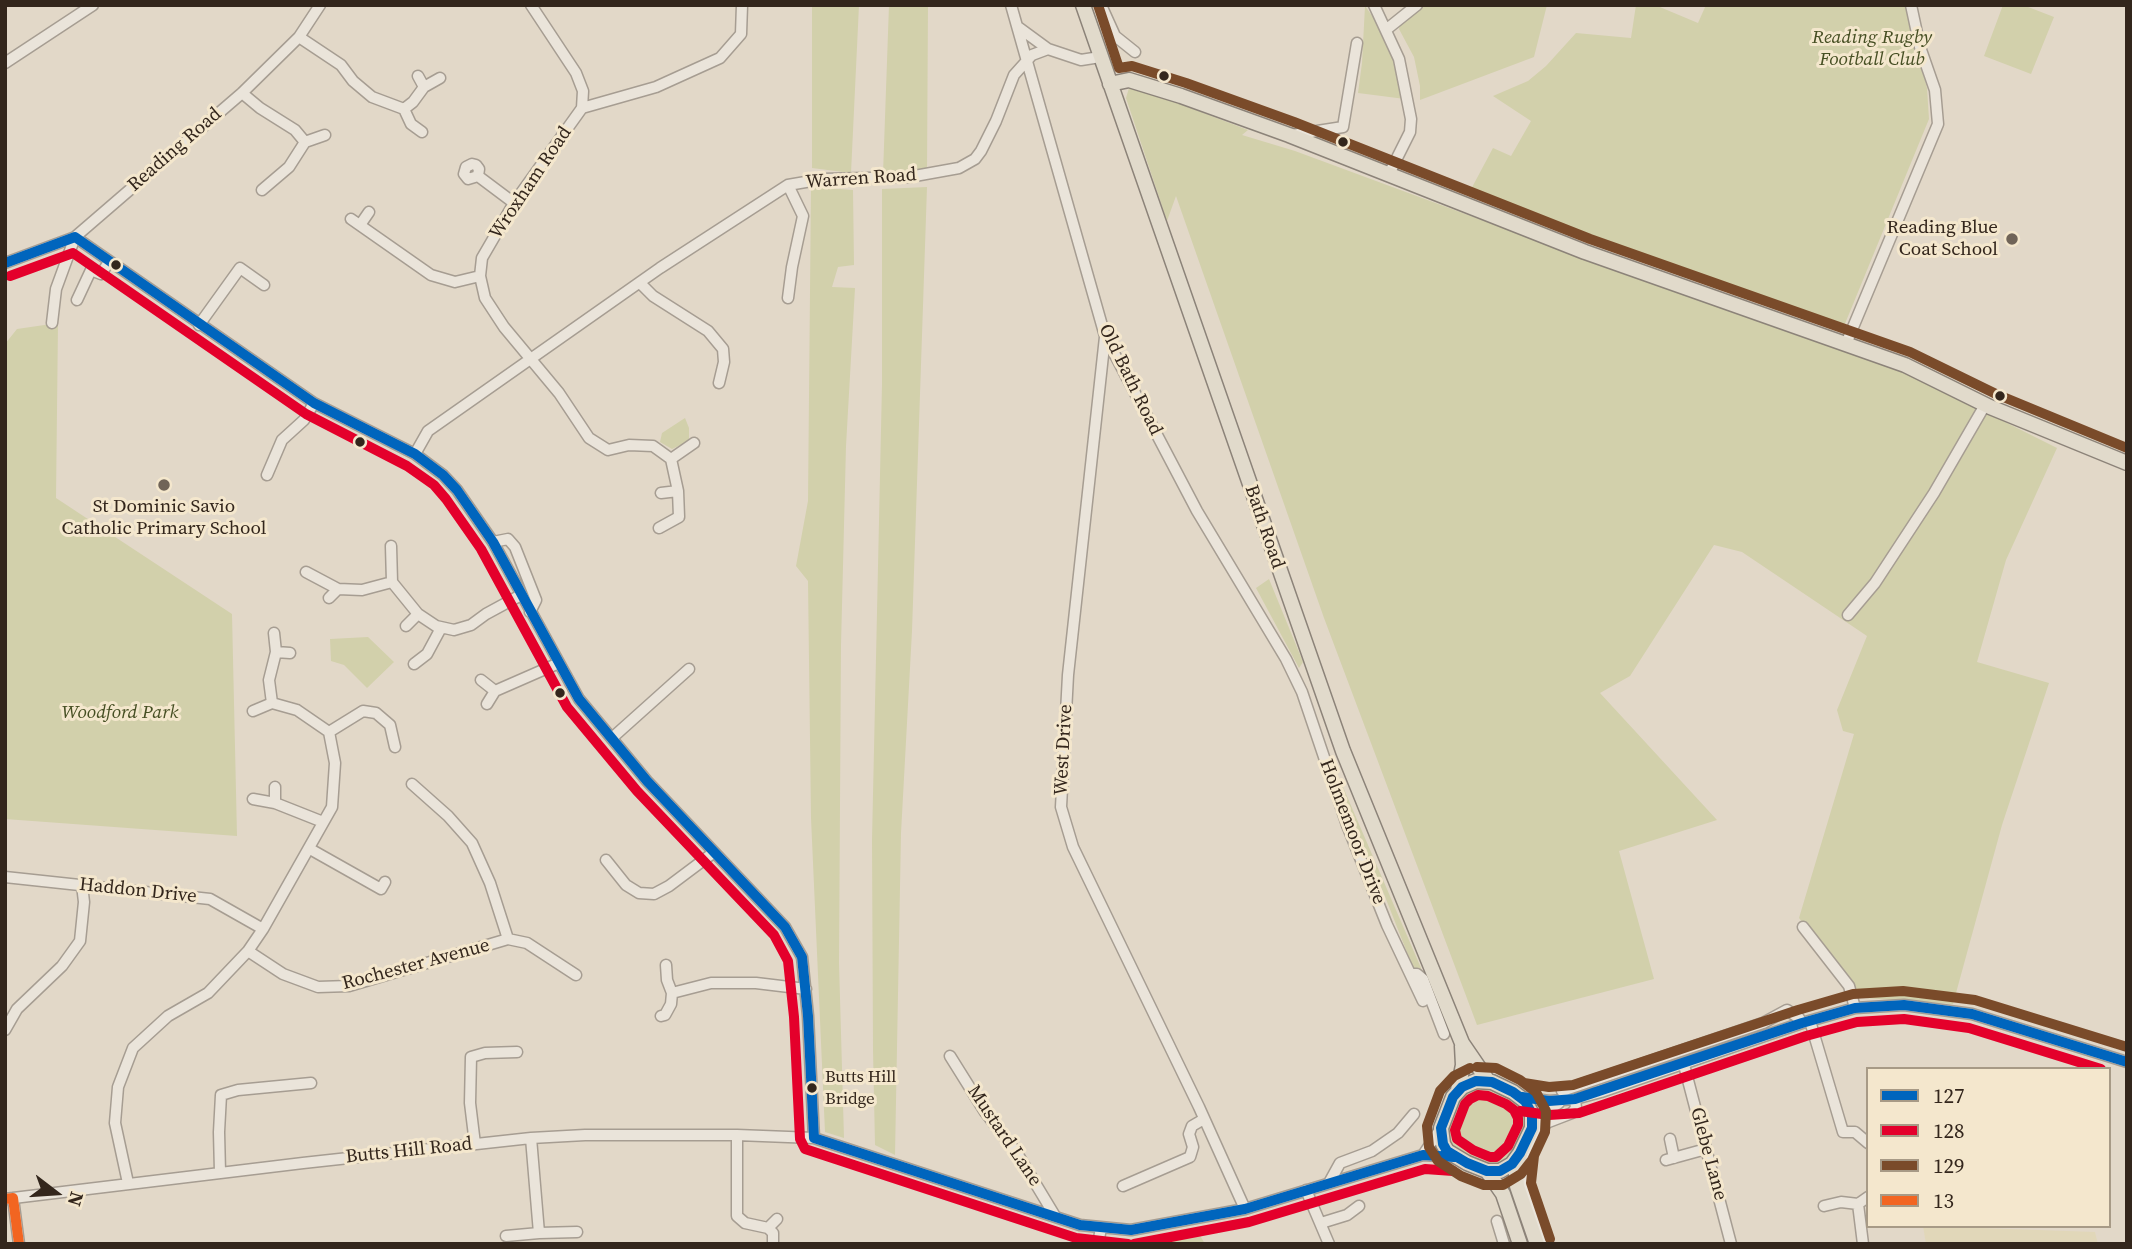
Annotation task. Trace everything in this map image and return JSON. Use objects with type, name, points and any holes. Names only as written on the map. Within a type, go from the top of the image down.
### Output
[{"type":"main road","name":"Bath Road","points":[[1083,5],[1324,701],[1462,1043],[1488,1081]]},
{"type":"main road","points":[[1110,84],[1129,80],[1289,135],[1585,251],[1905,365],[1985,405],[2127,463]]},
{"type":"main road","name":"Bath Road","points":[[1458,1090],[1463,1065],[1462,1043]]},
{"type":"main road","points":[[1488,1081],[1522,1097],[1530,1110],[1532,1128],[1520,1153],[1505,1169],[1487,1171],[1454,1157],[1444,1148],[1441,1128],[1458,1090],[1470,1083],[1488,1081]]},
{"type":"main road","points":[[1520,1153],[1517,1186],[1537,1244]]},
{"type":"main road","points":[[1487,1171],[1503,1194],[1520,1244]]},
{"type":"street","points":[[5,63],[93,5]]},
{"type":"street","name":"Reading Road","points":[[5,262],[75,237],[242,93],[299,37],[320,5]]},
{"type":"street","name":"Wroxham Road","points":[[480,276],[482,258],[514,203],[582,108],[583,91],[576,73],[531,5]]},
{"type":"street","points":[[582,108],[656,87],[720,58],[741,34],[742,5]]},
{"type":"street","name":"Old Bath Road","points":[[1011,5],[1105,336],[1197,511],[1286,659],[1306,706]]},
{"type":"street","points":[[1101,5],[1115,36],[1135,52]]},
{"type":"street","points":[[1374,5],[1399,59],[1411,119],[1409,132],[1389,174]]},
{"type":"street","points":[[1387,29],[1417,5]]},
{"type":"street","points":[[1846,344],[1938,124],[1935,90],[1920,47],[1912,5]]},
{"type":"street","points":[[1018,27],[1048,49],[1081,60],[1100,57]]},
{"type":"street","points":[[299,37],[341,65],[372,97],[404,108],[411,124],[422,132]]},
{"type":"street","points":[[1289,135],[1343,127],[1357,43]]},
{"type":"street","points":[[1027,60],[1048,49]]},
{"type":"street","name":"Warren Road","points":[[415,454],[428,431],[660,268],[788,185],[822,179],[909,177],[960,168],[975,159],[996,121],[1019,67],[1027,60]]},
{"type":"street","points":[[404,108],[413,102],[421,81],[440,78]]},
{"type":"street","points":[[1012,85],[1036,89]]},
{"type":"street","points":[[242,93],[295,130],[305,142]]},
{"type":"street","points":[[262,190],[289,167],[305,142],[325,135]]},
{"type":"street","points":[[478,176],[514,203]]},
{"type":"street","points":[[788,185],[803,216],[788,298]]},
{"type":"street","points":[[369,212],[356,222],[432,275],[456,282],[480,276],[485,298],[504,327],[559,393],[589,438],[608,450],[629,444],[653,446],[671,458],[678,491],[679,517],[659,528]]},
{"type":"street","points":[[52,323],[56,289],[75,237],[314,403],[415,454],[443,475],[457,490],[493,542],[579,698],[713,853],[785,928],[802,957],[814,1138]]},
{"type":"street","points":[[77,300],[87,268],[100,275],[109,262]]},
{"type":"street","points":[[199,324],[235,264],[264,285]]},
{"type":"street","points":[[640,284],[653,296],[708,331],[723,349],[724,362],[719,383]]},
{"type":"street","points":[[790,285],[803,287]]},
{"type":"street","name":"West Drive","points":[[1105,336],[1068,675],[1061,807],[1073,847],[1204,1119],[1244,1209]]},
{"type":"street","points":[[267,475],[282,440],[304,420],[314,403]]},
{"type":"street","points":[[1848,615],[1875,583],[1922,512],[1958,455],[1985,405]]},
{"type":"street","points":[[671,458],[694,443]]},
{"type":"street","points":[[661,492],[678,491]]},
{"type":"street","points":[[493,542],[508,539],[515,547],[536,600],[530,612]]},
{"type":"street","points":[[391,546],[392,582],[418,614],[441,628],[454,630],[471,625],[521,595]]},
{"type":"street","points":[[306,572],[338,589],[362,590],[392,582]]},
{"type":"street","points":[[329,598],[338,589]]},
{"type":"street","points":[[406,626],[418,614]]},
{"type":"street","points":[[414,664],[427,654],[441,628]]},
{"type":"street","points":[[272,703],[269,680],[276,652],[274,633]]},
{"type":"street","points":[[276,652],[290,653]]},
{"type":"street","points":[[487,704],[495,691],[559,663]]},
{"type":"street","points":[[612,738],[689,669]]},
{"type":"street","points":[[481,680],[495,691]]},
{"type":"street","points":[[1306,706],[1324,701]]},
{"type":"street","points":[[128,1183],[116,1123],[118,1087],[133,1048],[168,1016],[208,993],[248,951],[310,849],[332,807],[335,763],[329,732],[297,710],[272,703],[253,710]]},
{"type":"street","name":"Holmemoor Drive","points":[[1306,706],[1347,825],[1387,925],[1423,1001]]},
{"type":"street","points":[[329,732],[363,711],[376,713],[390,726],[395,747]]},
{"type":"street","name":"Rochester Avenue","points":[[412,784],[448,816],[472,843],[490,883],[508,939]]},
{"type":"street","points":[[275,787],[275,803]]},
{"type":"street","points":[[253,799],[275,803],[323,822]]},
{"type":"street","points":[[310,849],[381,889]]},
{"type":"street","points":[[606,860],[619,870],[626,885],[639,893],[654,894],[713,853]]},
{"type":"street","name":"Haddon Drive","points":[[5,877],[210,899],[263,929]]},
{"type":"street","points":[[5,1030],[17,1009],[62,966],[80,941],[84,902],[82,885]]},
{"type":"street","points":[[1803,927],[1849,986],[1855,1008]]},
{"type":"street","name":"Rochester Avenue","points":[[248,951],[284,974],[318,987],[349,986],[508,939],[527,943],[558,968],[576,975]]},
{"type":"street","points":[[661,1016],[665,1015],[671,1004],[672,993],[667,980],[666,965]]},
{"type":"street","name":"Holmemoor Drive","points":[[1412,974],[1418,974],[1423,979],[1444,1034]]},
{"type":"street","points":[[672,993],[711,983],[756,983],[806,989]]},
{"type":"street","points":[[1522,1097],[1575,1098],[1601,1092],[1806,1022],[1855,1008],[1904,1005],[1972,1014],[2127,1062]]},
{"type":"street","points":[[1532,1128],[1542,1114],[1562,1096],[1597,1078],[1763,1023],[1787,1010],[1806,1022],[1843,1132],[1855,1132],[1866,1141]]},
{"type":"street","points":[[475,1144],[470,1103],[471,1057],[485,1053],[517,1052]]},
{"type":"street","name":"Mustard Lane","points":[[950,1056],[985,1112],[1017,1153],[1055,1216]]},
{"type":"street","name":"Glebe Lane","points":[[1684,1065],[1731,1244]]},
{"type":"street","points":[[1597,1078],[1601,1092]]},
{"type":"street","points":[[220,1172],[218,1090],[238,1090],[290,1079],[311,1083]]},
{"type":"street","points":[[1548,1244],[1527,1189],[1526,1172],[1532,1151],[1546,1123],[1572,1113],[1576,1108],[1575,1098]]},
{"type":"street","points":[[1329,1183],[1340,1163],[1372,1151],[1398,1133],[1414,1114]]},
{"type":"street","points":[[1123,1186],[1190,1157],[1193,1147],[1189,1134],[1192,1126],[1204,1119]]},
{"type":"street","points":[[1423,1155],[1441,1128]]},
{"type":"street","name":"Butts Hill Road","points":[[9,1199],[220,1172],[531,1138],[585,1135],[737,1135],[814,1138],[1055,1216]]},
{"type":"street","points":[[737,1135],[737,1216],[745,1223],[768,1228],[773,1233],[773,1244]]},
{"type":"street","points":[[531,1138],[539,1233]]},
{"type":"street","points":[[1670,1139],[1670,1159],[1706,1149]]},
{"type":"street","points":[[1055,1216],[1080,1225],[1131,1230],[1244,1209],[1423,1155],[1454,1157]]},
{"type":"street","points":[[1306,1190],[1329,1244]]},
{"type":"street","points":[[9,1199],[19,1244]]},
{"type":"street","points":[[1824,1206],[1863,1200],[1863,1244]]},
{"type":"street","points":[[1321,1223],[1347,1215],[1359,1206]]},
{"type":"street","points":[[1306,1219],[1316,1211]]},
{"type":"street","points":[[1347,1215],[1358,1222]]},
{"type":"street","points":[[768,1228],[776,1219]]},
{"type":"street","points":[[1497,1221],[1504,1244]]},
{"type":"street","points":[[1098,1244],[1101,1228]]},
{"type":"street","points":[[506,1236],[577,1231]]},
{"type":"shaded area","points":[[1923,1228],[2095,1232],[2098,1244],[1926,1244]]},
{"type":"green space","points":[[812,5],[859,5],[851,173],[812,168]]},
{"type":"green space","points":[[889,5],[928,5],[927,172],[883,174]]},
{"type":"green space","points":[[1424,5],[1547,5],[1534,57],[1420,100],[1414,57],[1399,29],[1400,23]]},
{"type":"green space","name":"Reading Rugby Football Club","points":[[1636,5],[1655,5],[1698,23],[1706,5],[1906,5],[1927,88],[1929,119],[1842,331],[1469,193],[1493,148],[1511,156],[1531,121],[1493,96],[1528,81],[1546,66],[1576,33],[1631,38]]},
{"type":"green space","points":[[2003,5],[2023,5],[2054,17],[2031,74],[1984,56]]},
{"type":"green space","points":[[1365,6],[1396,49],[1405,99],[1358,93]]},
{"type":"green space","points":[[1133,86],[1248,130],[1242,135],[1295,151],[1614,269],[1903,371],[2057,448],[2006,560],[1977,662],[2049,683],[2002,825],[1953,1004],[1864,998],[1799,918],[1854,734],[1843,731],[1837,710],[1867,636],[1742,552],[1714,545],[1630,676],[1600,693],[1717,820],[1619,851],[1654,979],[1477,1025],[1324,618],[1176,196],[1167,221],[1126,98],[1129,88]]},
{"type":"green space","points":[[811,187],[853,190],[854,265],[838,267],[832,287],[855,288],[846,446],[841,645],[839,963],[844,1138],[825,1132],[811,818],[808,581],[796,566],[808,501]]},
{"type":"green space","points":[[927,187],[912,631],[901,833],[895,1155],[875,1145],[873,1050],[872,840],[882,384],[882,189]]},
{"type":"green space","name":"Woodford Park","points":[[58,323],[56,498],[232,614],[237,836],[5,819],[5,344],[17,329]]},
{"type":"green space","points":[[685,418],[689,428],[689,441],[672,449],[660,442],[662,433]]},
{"type":"green space","points":[[1269,579],[1303,662],[1299,668],[1256,588]]},
{"type":"green space","points":[[368,637],[394,662],[367,688],[344,665],[331,661],[330,639]]},
{"type":"green space","points":[[1321,736],[1421,968],[1423,993],[1348,813]]},
{"type":"green space","points":[[1480,1087],[1516,1101],[1526,1113],[1526,1127],[1510,1158],[1496,1165],[1483,1163],[1454,1148],[1449,1142],[1447,1129],[1460,1099],[1465,1093]]},
{"type":"green space","points":[[1198,1232],[1205,1244],[1118,1244],[1119,1243]]},
{"type":"transit line","name":"129","points":[[1098,5],[1119,68],[1132,66],[1186,83],[1294,122],[1590,239],[1910,352],[1996,394],[2127,448]]},
{"type":"transit line","name":"127","points":[[5,263],[75,237],[314,403],[415,454],[443,475],[457,490],[493,542],[579,699],[647,781],[785,927],[802,957],[814,1138],[1080,1225],[1131,1230],[1245,1209],[1423,1155],[1454,1157]]},
{"type":"transit line","name":"128","points":[[10,276],[73,253],[306,414],[407,466],[434,485],[481,549],[567,707],[637,791],[774,935],[788,961],[794,1017],[800,1139],[805,1149],[1076,1238],[1128,1244]]},
{"type":"transit line","name":"129","points":[[1524,1083],[1549,1087],[1573,1085],[1853,994],[1903,991],[1975,1000],[2127,1047]]},
{"type":"transit line","name":"127","points":[[1522,1097],[1549,1101],[1575,1099],[1802,1023],[1855,1008],[1904,1005],[1972,1014],[2127,1062]]},
{"type":"transit line","name":"128","points":[[1520,1111],[1549,1115],[1579,1113],[1806,1036],[1857,1022],[1904,1019],[1969,1028],[2095,1067]]},
{"type":"transit line","name":"129","points":[[1470,1068],[1454,1076],[1440,1091],[1427,1126],[1429,1147],[1438,1161],[1461,1176],[1484,1185],[1503,1185],[1521,1174],[1532,1160],[1545,1132],[1546,1111],[1536,1092],[1520,1080],[1496,1068],[1477,1067]]},
{"type":"transit line","name":"127","points":[[1476,1081],[1492,1082],[1513,1092],[1525,1101],[1532,1114],[1532,1128],[1520,1153],[1512,1164],[1500,1171],[1487,1171],[1467,1163],[1447,1151],[1443,1144],[1441,1128],[1453,1097],[1462,1087],[1476,1081]]},
{"type":"transit line","name":"128","points":[[1478,1095],[1488,1096],[1506,1104],[1514,1110],[1518,1118],[1518,1125],[1508,1146],[1496,1157],[1473,1150],[1457,1139],[1455,1130],[1465,1104],[1478,1095]]},
{"type":"transit line","name":"129","points":[[1534,1156],[1531,1183],[1550,1239]]},
{"type":"transit line","name":"128","points":[[1134,1244],[1249,1222],[1425,1169],[1453,1171]]},
{"type":"transit line","name":"13","points":[[5,1199],[13,1198],[19,1244]]},
{"type":"place","name":"Reading Blue Coat School","points":[[2012,239]]},
{"type":"place","name":"St Dominic Savio Catholic Primary School","points":[[164,485]]},
{"type":"place","name":"Butts Hill Bridge","points":[[812,1088]]}]
